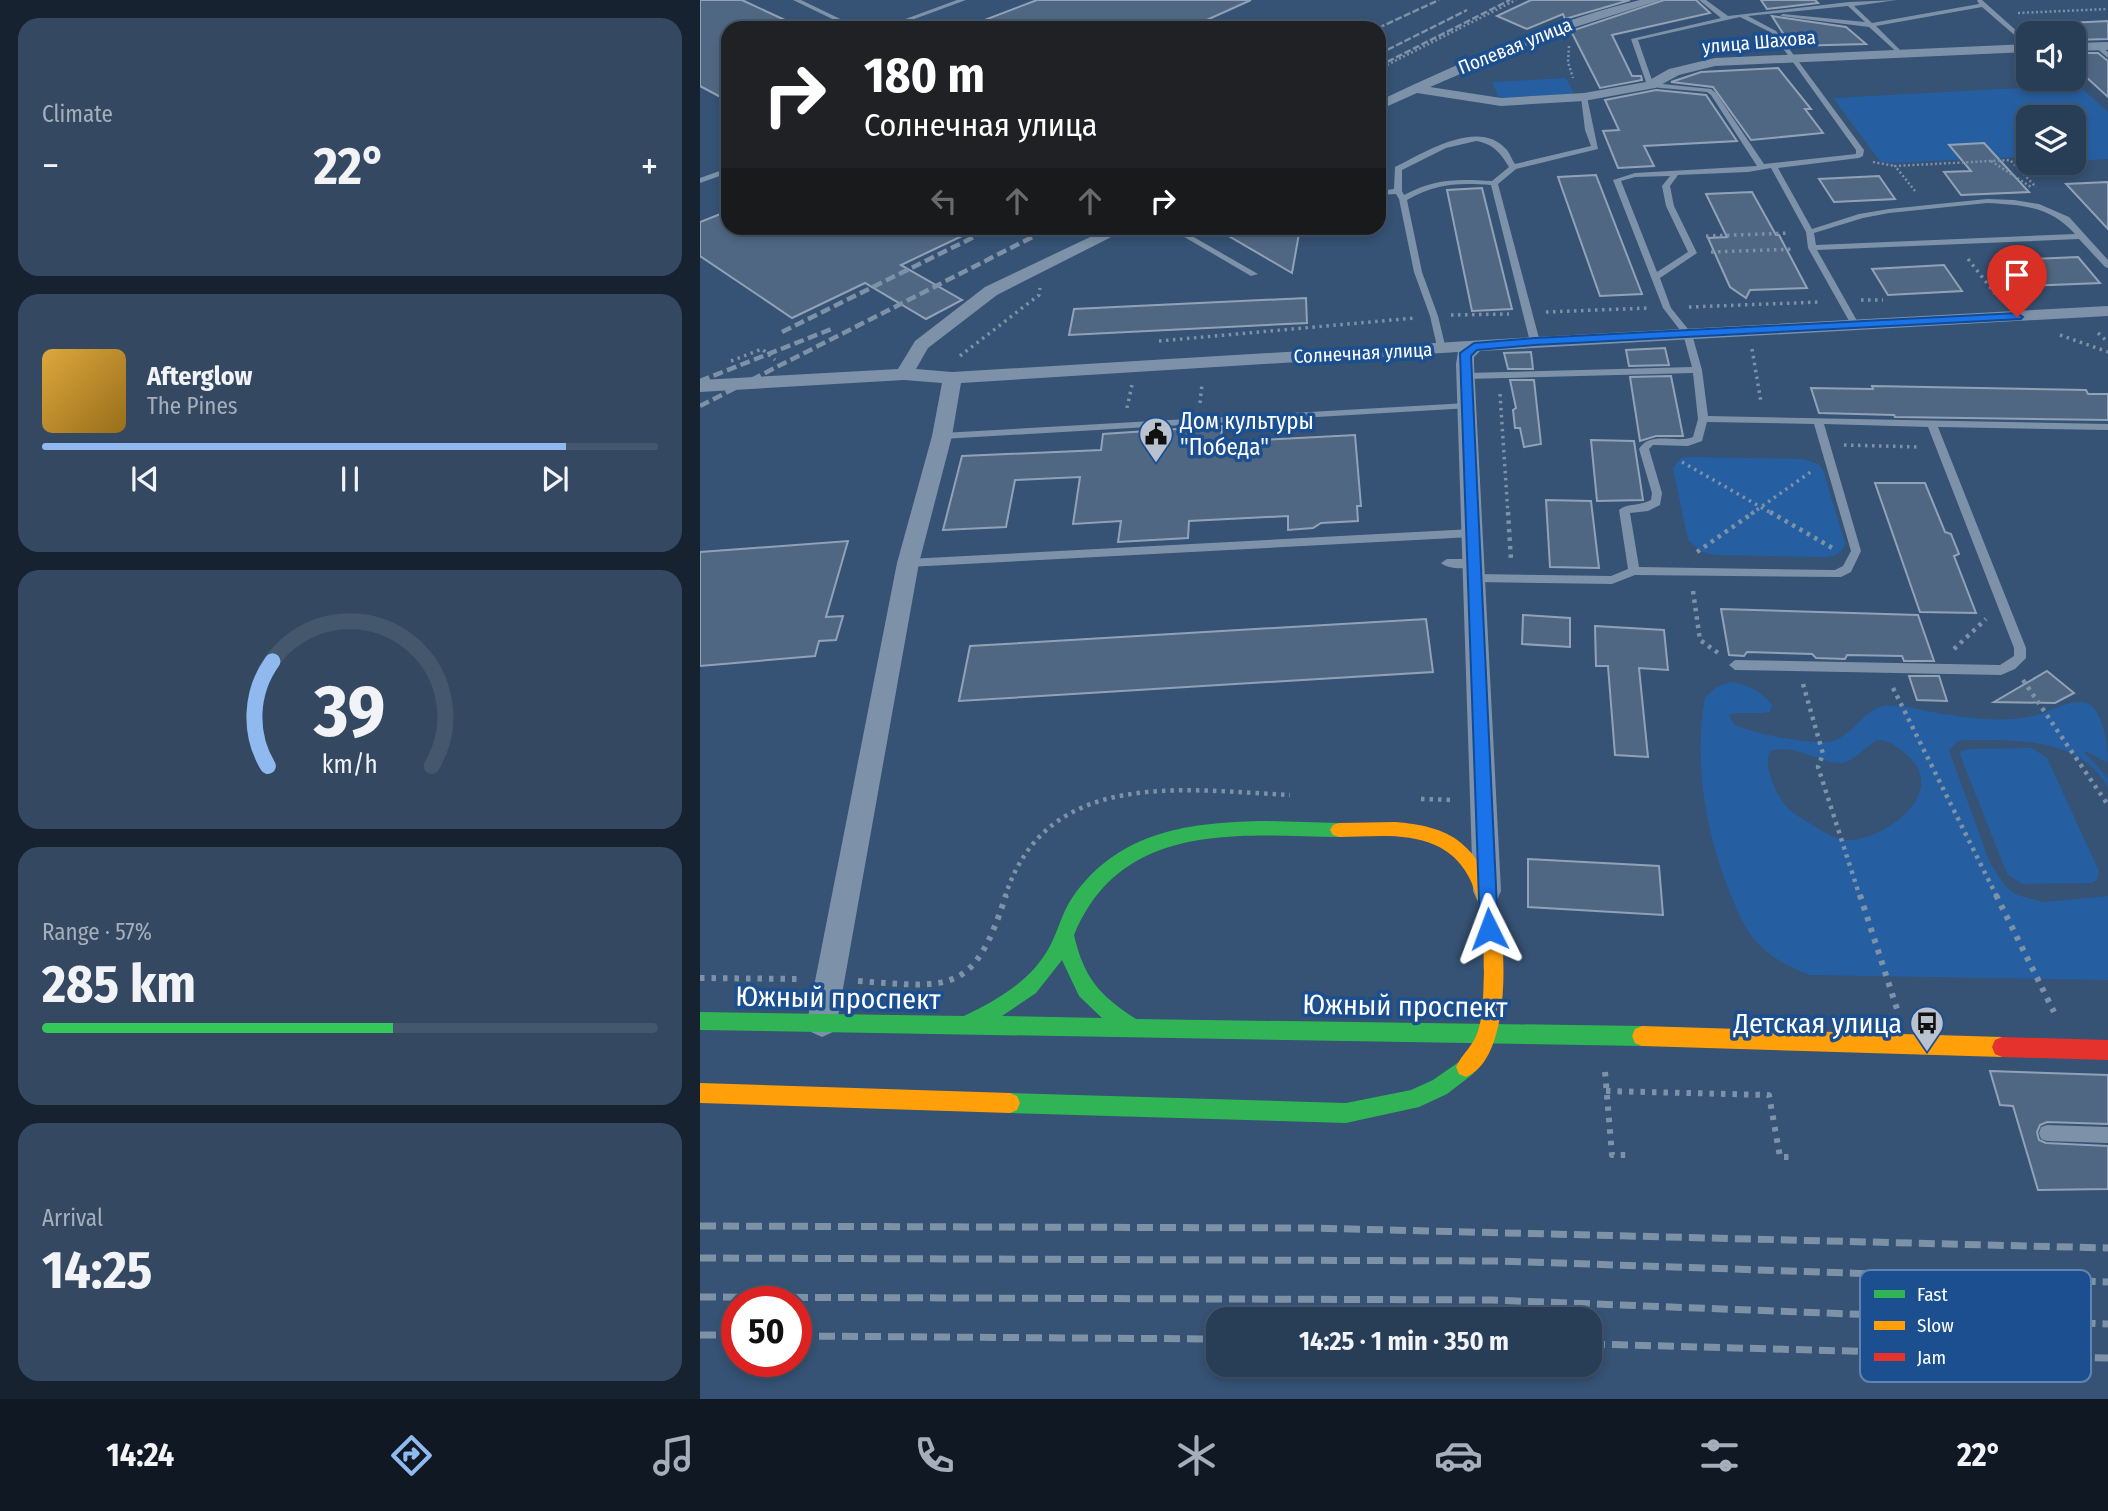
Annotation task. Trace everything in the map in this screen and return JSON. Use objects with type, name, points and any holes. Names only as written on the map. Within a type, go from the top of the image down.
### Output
[{"type":"main road","points":[[700,1093],[1346,1113],[1392,1108],[1432,1092],[1469,1063],[1488,1032],[1492,998],[1488,901],[1476,874],[1458,850],[1435,837],[1412,831],[1227,828],[1175,835],[1137,848],[1103,872],[1079,904],[1048,966],[1018,998],[961,1027]]},
{"type":"main road","points":[[1064,933],[1069,965],[1083,992],[1103,1010],[1134,1028]]},
{"type":"main road","name":"Южный проспект","points":[[700,1021],[961,1027],[1488,1032],[2108,1050]]},
{"type":"street","name":"Полевая улица","points":[[1386,103],[1498,50],[1570,23],[1655,0]]},
{"type":"street","name":"улица Шахова","points":[[1415,89],[1501,102],[1584,97],[1650,85],[1674,72],[1715,62],[2016,47]]},
{"type":"street","points":[[904,374],[921,345],[991,291],[1107,235]]},
{"type":"street","name":"Солнечная улица","points":[[700,386],[904,374],[952,378],[1535,342],[2108,311]]},
{"type":"street","points":[[1474,346],[1465,355],[1488,901]]},
{"type":"street","points":[[822,1022],[908,563],[942,436],[952,378]]},
{"type":"lane","points":[[796,0],[841,21]]},
{"type":"lane","points":[[904,21],[963,0]]},
{"type":"lane","points":[[1702,0],[1727,18]]},
{"type":"lane","points":[[1762,167],[1709,90],[1650,85],[1634,39],[1741,15],[1894,0]]},
{"type":"lane","points":[[1755,14],[1871,25],[1980,2],[2016,35]]},
{"type":"lane","points":[[1849,4],[1901,54]]},
{"type":"lane","points":[[1634,571],[1624,510],[1648,507],[1656,502],[1657,493],[1644,449],[1652,442],[1688,443],[1698,439],[1703,419],[1697,370],[1687,334],[1667,308],[1617,180],[1635,175],[1748,170],[1859,156],[1860,150],[1774,32],[1741,15]]},
{"type":"lane","points":[[2102,46],[2108,56]]},
{"type":"lane","points":[[1386,194],[1401,195],[1430,183],[1448,181],[1494,183],[1513,167],[1595,146],[1589,130],[1584,97]]},
{"type":"lane","points":[[1441,349],[1434,316],[1418,272],[1398,169],[1454,141],[1471,138],[1489,141],[1508,154],[1513,167]]},
{"type":"lane","points":[[1773,166],[1810,232],[1812,248],[1856,326]]},
{"type":"lane","points":[[700,181],[721,173]]},
{"type":"lane","points":[[1655,277],[1693,253],[1670,205],[1667,186],[1675,174]]},
{"type":"lane","points":[[1494,183],[1535,342]]},
{"type":"lane","points":[[1810,232],[1862,216],[1987,201],[2014,202],[2036,206],[2066,219],[2108,265]]},
{"type":"lane","points":[[1185,235],[1254,274]]},
{"type":"lane","points":[[1812,248],[2082,236]]},
{"type":"lane","points":[[1466,376],[1697,370]]},
{"type":"lane","points":[[700,393],[721,385]]},
{"type":"lane","points":[[942,436],[1467,406]]},
{"type":"lane","points":[[1703,419],[2108,427]]},
{"type":"lane","points":[[1447,563],[1474,570],[1612,580],[1634,571],[1837,574],[1847,569],[1854,561],[1856,551],[1818,421]]},
{"type":"lane","points":[[1730,661],[1799,666],[2001,670],[2020,658],[2021,648],[1932,423]]},
{"type":"lane","points":[[908,563],[1472,533]]},
{"type":"lane","points":[[2047,1133],[2108,1135]]},
{"type":"path","points":[[1386,65],[1516,0]]},
{"type":"path","points":[[1993,14],[2108,9]]},
{"type":"path","points":[[1570,23],[1568,62],[1584,97]]},
{"type":"path","points":[[1927,208],[1895,166],[2010,160],[2066,219]]},
{"type":"path","points":[[1991,161],[2018,176],[2049,201]]},
{"type":"path","points":[[1687,237],[1810,232]]},
{"type":"path","points":[[1955,242],[2017,317]]},
{"type":"path","points":[[1693,253],[1812,248]]},
{"type":"path","points":[[1750,331],[1764,420]]},
{"type":"path","points":[[1198,421],[1204,373]]},
{"type":"path","points":[[1498,375],[1511,561]]},
{"type":"path","points":[[1123,426],[1134,378]]},
{"type":"path","points":[[1730,661],[1700,640],[1690,571],[1698,549],[1833,457],[1829,444],[1922,448]]},
{"type":"path","points":[[1678,460],[1839,552]]},
{"type":"path","points":[[1948,656],[1992,614],[2000,593]]},
{"type":"path","points":[[1799,666],[1822,754],[1818,767],[1898,1013],[1886,1013]]},
{"type":"path","points":[[2032,691],[2108,806]]},
{"type":"path","points":[[1908,719],[2057,1017],[2043,1017]]},
{"type":"path","points":[[700,978],[830,979],[936,985],[959,976],[979,961],[995,934],[1014,872],[1034,841],[1060,818],[1099,799],[1143,791],[1293,795]]},
{"type":"path","points":[[1415,799],[1483,801]]},
{"type":"path","points":[[1604,1068],[1612,1154],[1632,1155]]},
{"type":"path","points":[[1606,1091],[1769,1094],[1780,1157],[1795,1157]]},
{"type":"shaded area","points":[[1566,78],[1574,94],[1499,98],[1492,82]]},
{"type":"shaded area","points":[[2016,88],[2016,91],[2085,91],[2108,112],[2108,159],[2086,160],[2086,105],[2016,105],[2016,157],[1890,163],[1880,161],[1833,98]]},
{"type":"shaded area","points":[[1681,458],[1803,459],[1818,464],[1823,470],[1845,543],[1841,551],[1827,557],[1715,555],[1703,552],[1688,540],[1673,468]]},
{"type":"shaded area","points":[[1730,682],[1743,685],[1754,689],[1772,705],[1770,712],[1729,715],[1734,724],[1767,735],[1813,742],[1833,741],[1841,737],[1871,711],[1884,706],[1960,717],[1997,719],[2033,716],[2077,702],[2089,704],[2102,723],[2108,763],[2086,751],[2085,753],[2108,778],[2108,787],[2096,771],[2081,759],[2064,750],[2045,745],[2005,740],[1966,740],[1958,741],[1949,750],[1989,861],[2005,886],[2017,895],[2043,902],[2108,896],[2108,980],[1810,975],[1774,957],[1752,937],[1742,921],[1723,874],[1709,825],[1701,773],[1702,722],[1705,697],[1717,687]],"holes":[[[1877,740],[1894,745],[1909,757],[1919,771],[1921,785],[1917,799],[1907,812],[1894,823],[1864,838],[1840,839],[1799,817],[1785,805],[1770,776],[1770,751],[1790,750],[1838,763],[1849,761]]]},
{"type":"shaded area","points":[[2032,748],[2047,758],[2099,871],[2097,880],[2092,883],[2022,884],[2007,874],[1960,755],[1961,751],[1968,749]]},
{"type":"building","points":[[700,0],[742,0],[787,21],[721,21],[721,97],[700,86]]},
{"type":"building","points":[[1037,0],[1251,0],[1204,21],[982,21]]},
{"type":"building","points":[[1531,0],[1630,0],[1565,19],[1563,14],[1527,29],[1497,16]]},
{"type":"building","points":[[1664,0],[1696,0],[1710,13],[1612,35],[1632,76],[1641,76],[1642,80],[1600,88],[1571,31]]},
{"type":"building","points":[[1761,0],[1815,0],[1818,3],[1767,9]]},
{"type":"building","points":[[1772,16],[1846,27],[1866,44],[1791,46]]},
{"type":"building","points":[[2108,21],[2108,39],[2086,40],[2086,22]]},
{"type":"building","points":[[2086,53],[2098,53],[2108,61],[2108,97],[2086,77]]},
{"type":"building","points":[[1778,68],[1811,109],[1805,109],[1823,133],[1751,140],[1713,87],[1671,82],[1701,72]]},
{"type":"building","points":[[1656,90],[1706,95],[1737,141],[1644,146],[1654,166],[1618,168],[1603,131],[1619,130],[1605,100]]},
{"type":"building","points":[[1984,143],[2029,192],[1961,195],[1944,172],[1971,171],[1949,145]]},
{"type":"building","points":[[1596,175],[1642,294],[1600,296],[1558,177]]},
{"type":"building","points":[[1879,176],[1895,199],[1834,202],[1819,179]]},
{"type":"building","points":[[2108,182],[2108,229],[2066,184]]},
{"type":"building","points":[[1482,188],[1512,309],[1472,311],[1447,190]]},
{"type":"building","points":[[1752,192],[1807,288],[1750,290],[1746,298],[1730,287],[1708,238],[1727,237],[1706,194]]},
{"type":"building","points":[[721,214],[721,235],[964,235],[901,265],[962,300],[926,319],[865,283],[792,318],[700,256],[700,222]]},
{"type":"building","points":[[1227,235],[1299,235],[1292,273]]},
{"type":"building","points":[[2078,257],[2100,283],[2027,286],[2007,260]]},
{"type":"building","points":[[1944,265],[1962,291],[1888,295],[1872,269]]},
{"type":"building","points":[[1306,298],[1307,323],[1069,335],[1074,309]]},
{"type":"building","points":[[1665,348],[1669,365],[1629,366],[1626,350]]},
{"type":"building","points":[[1531,352],[1533,369],[1508,369],[1504,353]]},
{"type":"building","points":[[1671,376],[1683,436],[1656,436],[1640,441],[1630,377]]},
{"type":"building","points":[[1510,380],[1534,380],[1541,444],[1524,447],[1520,428],[1515,428],[1513,410],[1516,408]]},
{"type":"building","points":[[1872,386],[2086,390],[2088,394],[2108,394],[2108,420],[1895,417],[1819,413],[1811,388],[1873,389]]},
{"type":"building","points":[[1222,426],[1221,442],[1355,435],[1361,506],[1357,506],[1358,521],[1321,523],[1313,528],[1288,530],[1288,516],[1189,521],[1188,538],[1118,542],[1121,521],[1073,524],[1080,477],[1015,480],[1006,527],[943,530],[962,456],[1101,450],[1103,434]]},
{"type":"building","points":[[1591,440],[1634,441],[1643,500],[1597,501]]},
{"type":"building","points":[[1875,483],[1925,483],[1945,532],[1951,534],[1959,554],[1954,556],[1976,613],[1920,612]]},
{"type":"building","points":[[1546,500],[1591,501],[1599,568],[1550,567]]},
{"type":"building","points":[[848,541],[826,617],[843,616],[836,640],[819,641],[815,656],[700,666],[700,552]]},
{"type":"building","points":[[1721,609],[1918,615],[1934,661],[1904,661],[1902,656],[1847,655],[1845,659],[1816,658],[1812,654],[1747,652],[1744,656],[1729,655]]},
{"type":"building","points":[[1523,615],[1570,618],[1570,647],[1522,644]]},
{"type":"building","points":[[1426,619],[1433,672],[959,701],[970,646]]},
{"type":"building","points":[[1595,626],[1664,630],[1668,670],[1639,668],[1648,757],[1615,755],[1608,666],[1596,666]]},
{"type":"building","points":[[2047,671],[2074,693],[2055,703],[1994,702]]},
{"type":"building","points":[[1909,676],[1939,676],[1947,701],[1917,700]]},
{"type":"building","points":[[1528,859],[1659,866],[1663,915],[1528,907]]},
{"type":"building","points":[[1990,1071],[2108,1075],[2108,1124],[2047,1122],[2040,1125],[2037,1132],[2039,1140],[2046,1143],[2108,1146],[2108,1189],[2038,1190],[2013,1106],[2000,1105]]},
{"type":"railway","points":[[1386,24],[1439,0]]},
{"type":"railway","points":[[1386,62],[1510,0]]},
{"type":"railway","points":[[1386,50],[1467,10]]},
{"type":"railway","points":[[782,332],[978,235]]},
{"type":"railway","points":[[700,406],[1036,235]]},
{"type":"railway","points":[[700,381],[834,328]]},
{"type":"railway","points":[[700,1226],[1310,1228],[2108,1248]]},
{"type":"railway","points":[[700,1258],[1500,1261],[1860,1273]]},
{"type":"railway","points":[[2091,1281],[2108,1282]]},
{"type":"railway","points":[[700,1297],[1492,1300],[1860,1314]]},
{"type":"railway","points":[[2091,1323],[2108,1324]]},
{"type":"railway","points":[[700,1335],[721,1335]]},
{"type":"railway","points":[[812,1336],[1206,1339]]},
{"type":"railway","points":[[1602,1344],[1860,1351]]},
{"type":"railway","points":[[2091,1358],[2108,1358]]},
{"type":"traffic: fast","points":[[961,1027],[1008,1002],[1038,977],[1056,953],[1078,905],[1101,875],[1129,854],[1160,841],[1195,833],[1267,828],[1339,830]]},
{"type":"traffic: fast","points":[[1064,933],[1073,966],[1086,990],[1105,1009],[1134,1028]]},
{"type":"traffic: fast","points":[[700,1021],[1642,1036]]},
{"type":"traffic: fast","points":[[1010,1103],[1346,1113],[1412,1100],[1440,1087],[1466,1067]]},
{"type":"traffic: slow","points":[[1339,830],[1396,829],[1424,833],[1450,844],[1467,861],[1476,875],[1489,909],[1493,964],[1492,1002],[1488,1031],[1479,1050],[1466,1067]]},
{"type":"traffic: slow","points":[[1642,1036],[2002,1047]]},
{"type":"traffic: slow","points":[[700,1093],[1010,1103]]},
{"type":"traffic: jam","points":[[2002,1047],[2108,1050]]},
{"type":"place","name":"Дом культуры \"Победа\"","points":[[1156,464]]},
{"type":"place","name":"Детская улица","points":[[1927,1053]]},
{"type":"route","points":[[1489,929],[1465,355],[1474,346],[2017,317]]}]
